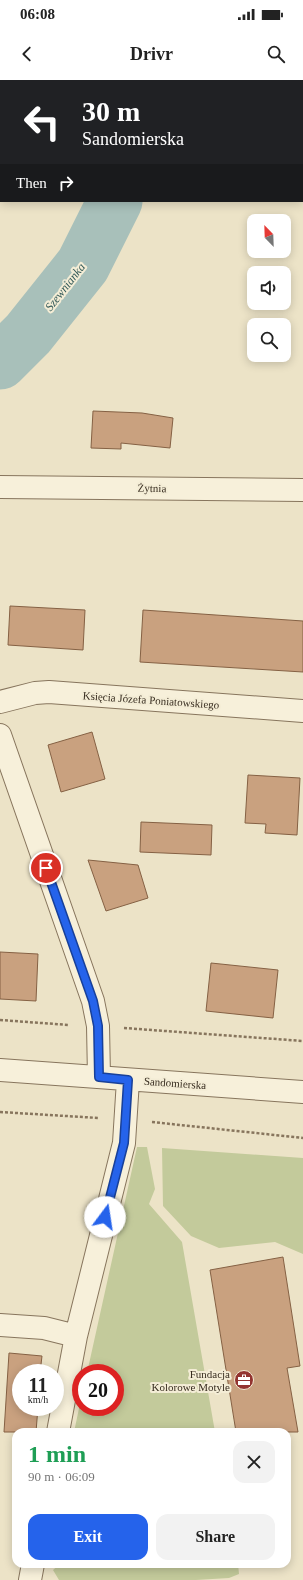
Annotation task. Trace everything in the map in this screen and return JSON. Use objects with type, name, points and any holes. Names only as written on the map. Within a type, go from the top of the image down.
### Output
[{"type":"street","name":"Żytnia","points":[[0,487],[303,490]]},
{"type":"street","name":"Księcia Józefa Poniatowskiego","points":[[0,702],[35,693],[49,692],[303,711]]},
{"type":"street","points":[[0,735],[93,1001],[98,1026],[99,1077]]},
{"type":"street","name":"Sandomierska","points":[[0,1070],[303,1092]]},
{"type":"street","points":[[59,1428],[76,1336],[124,1143],[128,1080]]},
{"type":"street","points":[[0,1326],[44,1328],[76,1336]]},
{"type":"street","points":[[30,1580],[32,1568]]},
{"type":"path","points":[[0,1020],[303,1041]]},
{"type":"green space","points":[[137,1147],[147,1147],[155,1189],[149,1204],[182,1242],[214,1428],[75,1428],[77,1416],[124,1416],[124,1364],[89,1364]]},
{"type":"green space","points":[[162,1148],[303,1158],[303,1254],[275,1242],[219,1248],[191,1236],[163,1206]]},
{"type":"green space","points":[[55,1568],[238,1568],[239,1574],[229,1578],[196,1580],[59,1580],[53,1570]]},
{"type":"building","points":[[93,411],[142,413],[173,418],[170,448],[121,443],[121,449],[91,448]]},
{"type":"building","points":[[10,606],[85,610],[83,650],[8,645]]},
{"type":"building","points":[[143,610],[303,621],[303,672],[140,662]]},
{"type":"building","points":[[92,732],[105,779],[61,792],[48,745]]},
{"type":"building","points":[[248,775],[300,778],[297,835],[265,833],[266,824],[245,823]]},
{"type":"building","points":[[141,822],[212,825],[211,855],[140,852]]},
{"type":"building","points":[[88,860],[138,865],[148,898],[106,911]]},
{"type":"building","points":[[0,952],[38,954],[36,1001],[0,999]]},
{"type":"building","points":[[211,963],[278,970],[273,1018],[206,1011]]},
{"type":"building","points":[[283,1257],[300,1366],[287,1368],[298,1432],[291,1432],[291,1428],[235,1428],[210,1270]]},
{"type":"building","points":[[9,1353],[42,1356],[41,1364],[12,1364],[12,1416],[37,1416],[36,1428],[12,1428],[12,1432],[4,1432]]},
{"type":"waterway","name":"Szewnianka","points":[[0,362],[28,334],[83,265],[114,202]]},
{"type":"place","name":"Fundacja Kolorowe Motyle","points":[[244,1380]]},
{"type":"route","points":[[46,868],[93,1001],[98,1026],[99,1077],[128,1080],[124,1143],[105,1217]]}]
